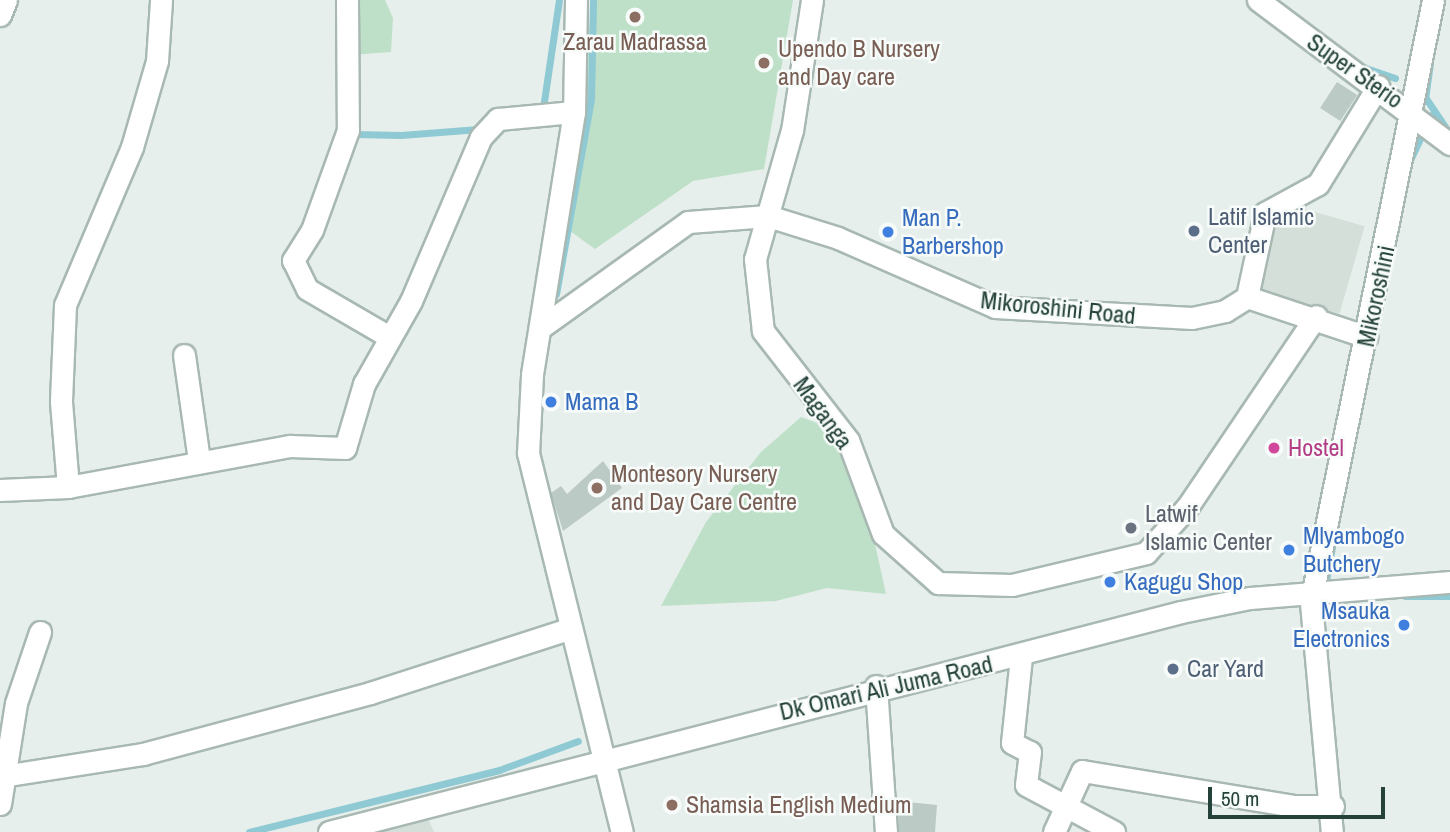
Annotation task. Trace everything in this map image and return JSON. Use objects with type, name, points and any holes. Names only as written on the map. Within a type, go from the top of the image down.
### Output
[{"type":"street","points":[[0,15],[6,0]]},
{"type":"street","points":[[68,487],[61,401],[65,305],[136,134],[157,61],[162,0]]},
{"type":"street","points":[[347,0],[348,130],[312,230],[292,260],[307,289],[386,335]]},
{"type":"street","points":[[576,0],[574,112],[540,328],[528,453],[600,761],[621,832]]},
{"type":"street","name":"Maganga","points":[[812,0],[792,130],[755,259],[763,331],[848,440],[883,534],[939,583],[989,587],[1110,566],[1159,543],[1316,316]]},
{"type":"street","name":"Super Sterio","points":[[1258,0],[1378,86],[1450,144]]},
{"type":"street","name":"Mikoroshini","points":[[1332,832],[1333,806],[1312,592],[1414,113],[1433,0]]},
{"type":"street","points":[[1367,337],[1316,316],[1247,296],[1265,213],[1318,184],[1378,86]]},
{"type":"street","points":[[0,490],[68,487],[199,460],[290,446],[345,448],[386,335],[411,301],[486,130],[498,120],[574,112]]},
{"type":"street","points":[[540,328],[688,222],[768,216]]},
{"type":"street","name":"Mikoroshini Road","points":[[768,216],[838,238],[995,307],[1192,318],[1225,311],[1247,296]]},
{"type":"street","points":[[184,355],[199,460]]},
{"type":"street","name":"Dk Omari Ali Juma Road","points":[[329,832],[876,686],[1021,657],[1181,612],[1312,592],[1450,582]]},
{"type":"street","points":[[40,632],[16,703],[3,792],[370,693],[571,628]]},
{"type":"street","points":[[1021,657],[1012,743],[1030,752],[1026,785],[1114,832]]},
{"type":"street","points":[[876,686],[886,832]]},
{"type":"street","points":[[1054,832],[1082,771],[1293,806],[1333,806]]},
{"type":"shaded area","points":[[1280,202],[1365,226],[1340,314],[1255,289]]},
{"type":"shaded area","points":[[427,816],[434,832],[369,832]]},
{"type":"green space","points":[[352,0],[385,0],[393,18],[391,52],[351,55]]},
{"type":"green space","points":[[592,0],[793,0],[764,169],[693,181],[595,249],[570,231]]},
{"type":"green space","points":[[801,417],[833,429],[866,503],[886,594],[827,588],[776,601],[661,606],[706,522],[761,452]]},
{"type":"building","points":[[1337,82],[1357,95],[1340,121],[1320,108]]},
{"type":"building","points":[[603,461],[622,488],[563,531],[551,493],[561,486],[567,494]]},
{"type":"building","points":[[897,801],[937,805],[935,832],[899,832]]},
{"type":"waterway","points":[[543,108],[559,0]]},
{"type":"waterway","points":[[556,294],[591,99],[593,0]]},
{"type":"waterway","points":[[1430,63],[1425,97],[1447,130]]},
{"type":"waterway","points":[[1360,66],[1395,78]]},
{"type":"waterway","points":[[1411,158],[1431,115]]},
{"type":"waterway","points":[[354,127],[354,134],[401,135],[479,129]]},
{"type":"waterway","points":[[1326,581],[1333,543]]},
{"type":"waterway","points":[[1405,596],[1450,596]]},
{"type":"waterway","points":[[249,832],[499,770],[578,741]]},
{"type":"place","name":"Zarau Madrassa","points":[[635,17]]},
{"type":"place","name":"Upendo B Nursery and Day care","points":[[764,63]]},
{"type":"place","name":"Latif Islamic Center","points":[[1194,231]]},
{"type":"place","name":"Man P. Barbershop","points":[[888,232]]},
{"type":"place","name":"Mama B","points":[[551,402]]},
{"type":"place","name":"Hostel","points":[[1274,448]]},
{"type":"place","name":"Montesory Nursery and Day Care Centre","points":[[597,488]]},
{"type":"place","name":"Latwif Islamic Center","points":[[1131,528]]},
{"type":"place","name":"Mlyambogo Butchery","points":[[1289,550]]},
{"type":"place","name":"Kagugu Shop","points":[[1110,582]]},
{"type":"place","name":"Msauka Electronics","points":[[1404,625]]},
{"type":"place","name":"Car Yard","points":[[1173,669]]},
{"type":"place","name":"Shamsia English Medium","points":[[672,805]]}]
